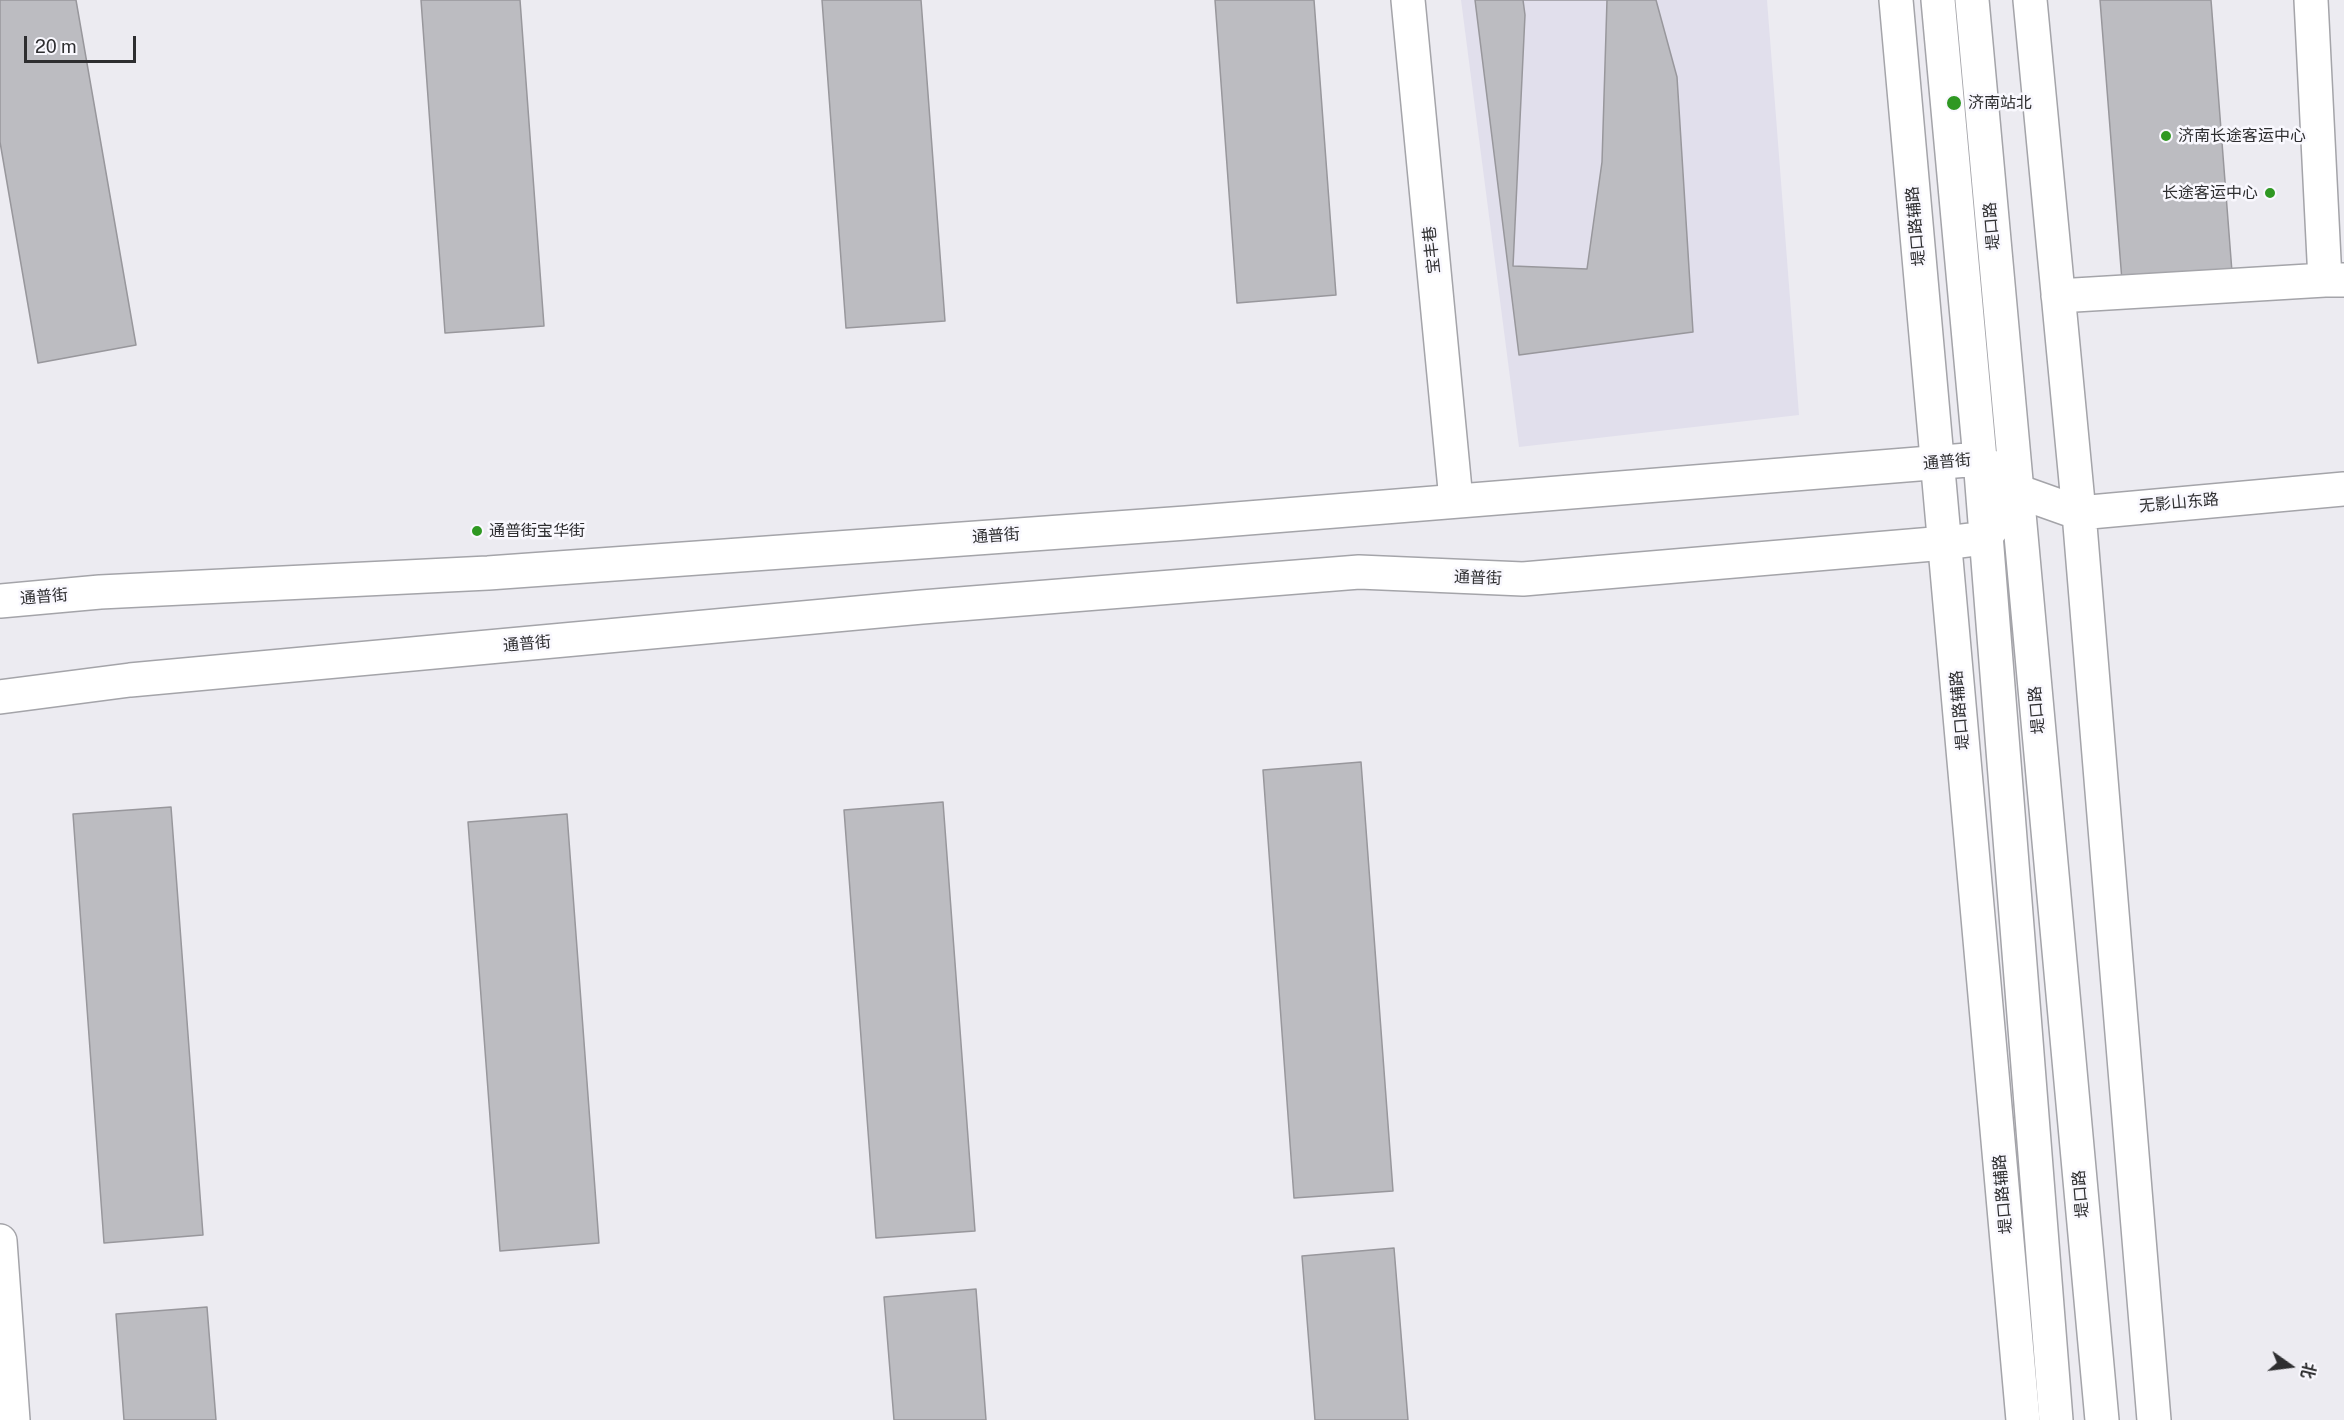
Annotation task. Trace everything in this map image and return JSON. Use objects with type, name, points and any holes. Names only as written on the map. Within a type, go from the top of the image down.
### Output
[{"type":"main road","name":"宝丰巷","points":[[1408,0],[1456,500]]},
{"type":"main road","name":"堤口路辅路","points":[[1896,0],[2023,1420]]},
{"type":"main road","name":"堤口路","points":[[1938,0],[1980,459],[2056,1420]]},
{"type":"main road","name":"堤口路","points":[[1972,0],[2102,1420]]},
{"type":"main road","points":[[2030,0],[2079,513],[2154,1420]]},
{"type":"main road","points":[[2058,296],[2335,280],[2311,0]]},
{"type":"main road","name":"通普街","points":[[0,601],[100,592],[488,573],[1980,459],[2018,491]]},
{"type":"main road","name":"无影山东路","points":[[2018,491],[2079,513],[2344,489]]},
{"type":"main road","points":[[1985,538],[2018,491]]},
{"type":"main road","name":"通普街","points":[[0,697],[142,679],[910,608],[1359,573],[1523,579],[1985,538]]},
{"type":"main road","points":[[0,1241],[13,1420]]},
{"type":"shaded area","points":[[1461,0],[1767,0],[1799,415],[1519,447]]},
{"type":"building","points":[[0,0],[76,0],[136,345],[38,363],[0,142]]},
{"type":"building","points":[[421,0],[520,0],[544,326],[445,333]]},
{"type":"building","points":[[822,0],[921,0],[945,321],[846,328]]},
{"type":"building","points":[[1215,0],[1314,0],[1336,295],[1237,303]]},
{"type":"building","points":[[1475,0],[1656,0],[1677,77],[1693,332],[1519,355]]},
{"type":"building","points":[[1523,0],[1607,0],[1602,162],[1587,269],[1513,266],[1525,15]]},
{"type":"building","name":"济南长途客运中心","points":[[2100,0],[2211,0],[2232,272],[2122,281]]},
{"type":"building","points":[[1361,762],[1393,1191],[1294,1198],[1263,770]]},
{"type":"building","points":[[943,802],[975,1231],[876,1238],[844,810]]},
{"type":"building","points":[[171,807],[203,1235],[104,1243],[73,814]]},
{"type":"building","points":[[567,814],[599,1243],[500,1251],[468,822]]},
{"type":"building","points":[[1394,1248],[1408,1420],[1315,1420],[1302,1256]]},
{"type":"building","points":[[976,1289],[986,1420],[894,1420],[884,1297]]},
{"type":"building","points":[[207,1307],[216,1420],[124,1420],[116,1314]]},
{"type":"place","name":"济南站北","points":[[1954,103]]},
{"type":"place","name":"济南长途客运中心","points":[[2166,136]]},
{"type":"place","name":"长途客运中心","points":[[2270,193]]},
{"type":"place","name":"通普街宝华街","points":[[477,531]]}]
